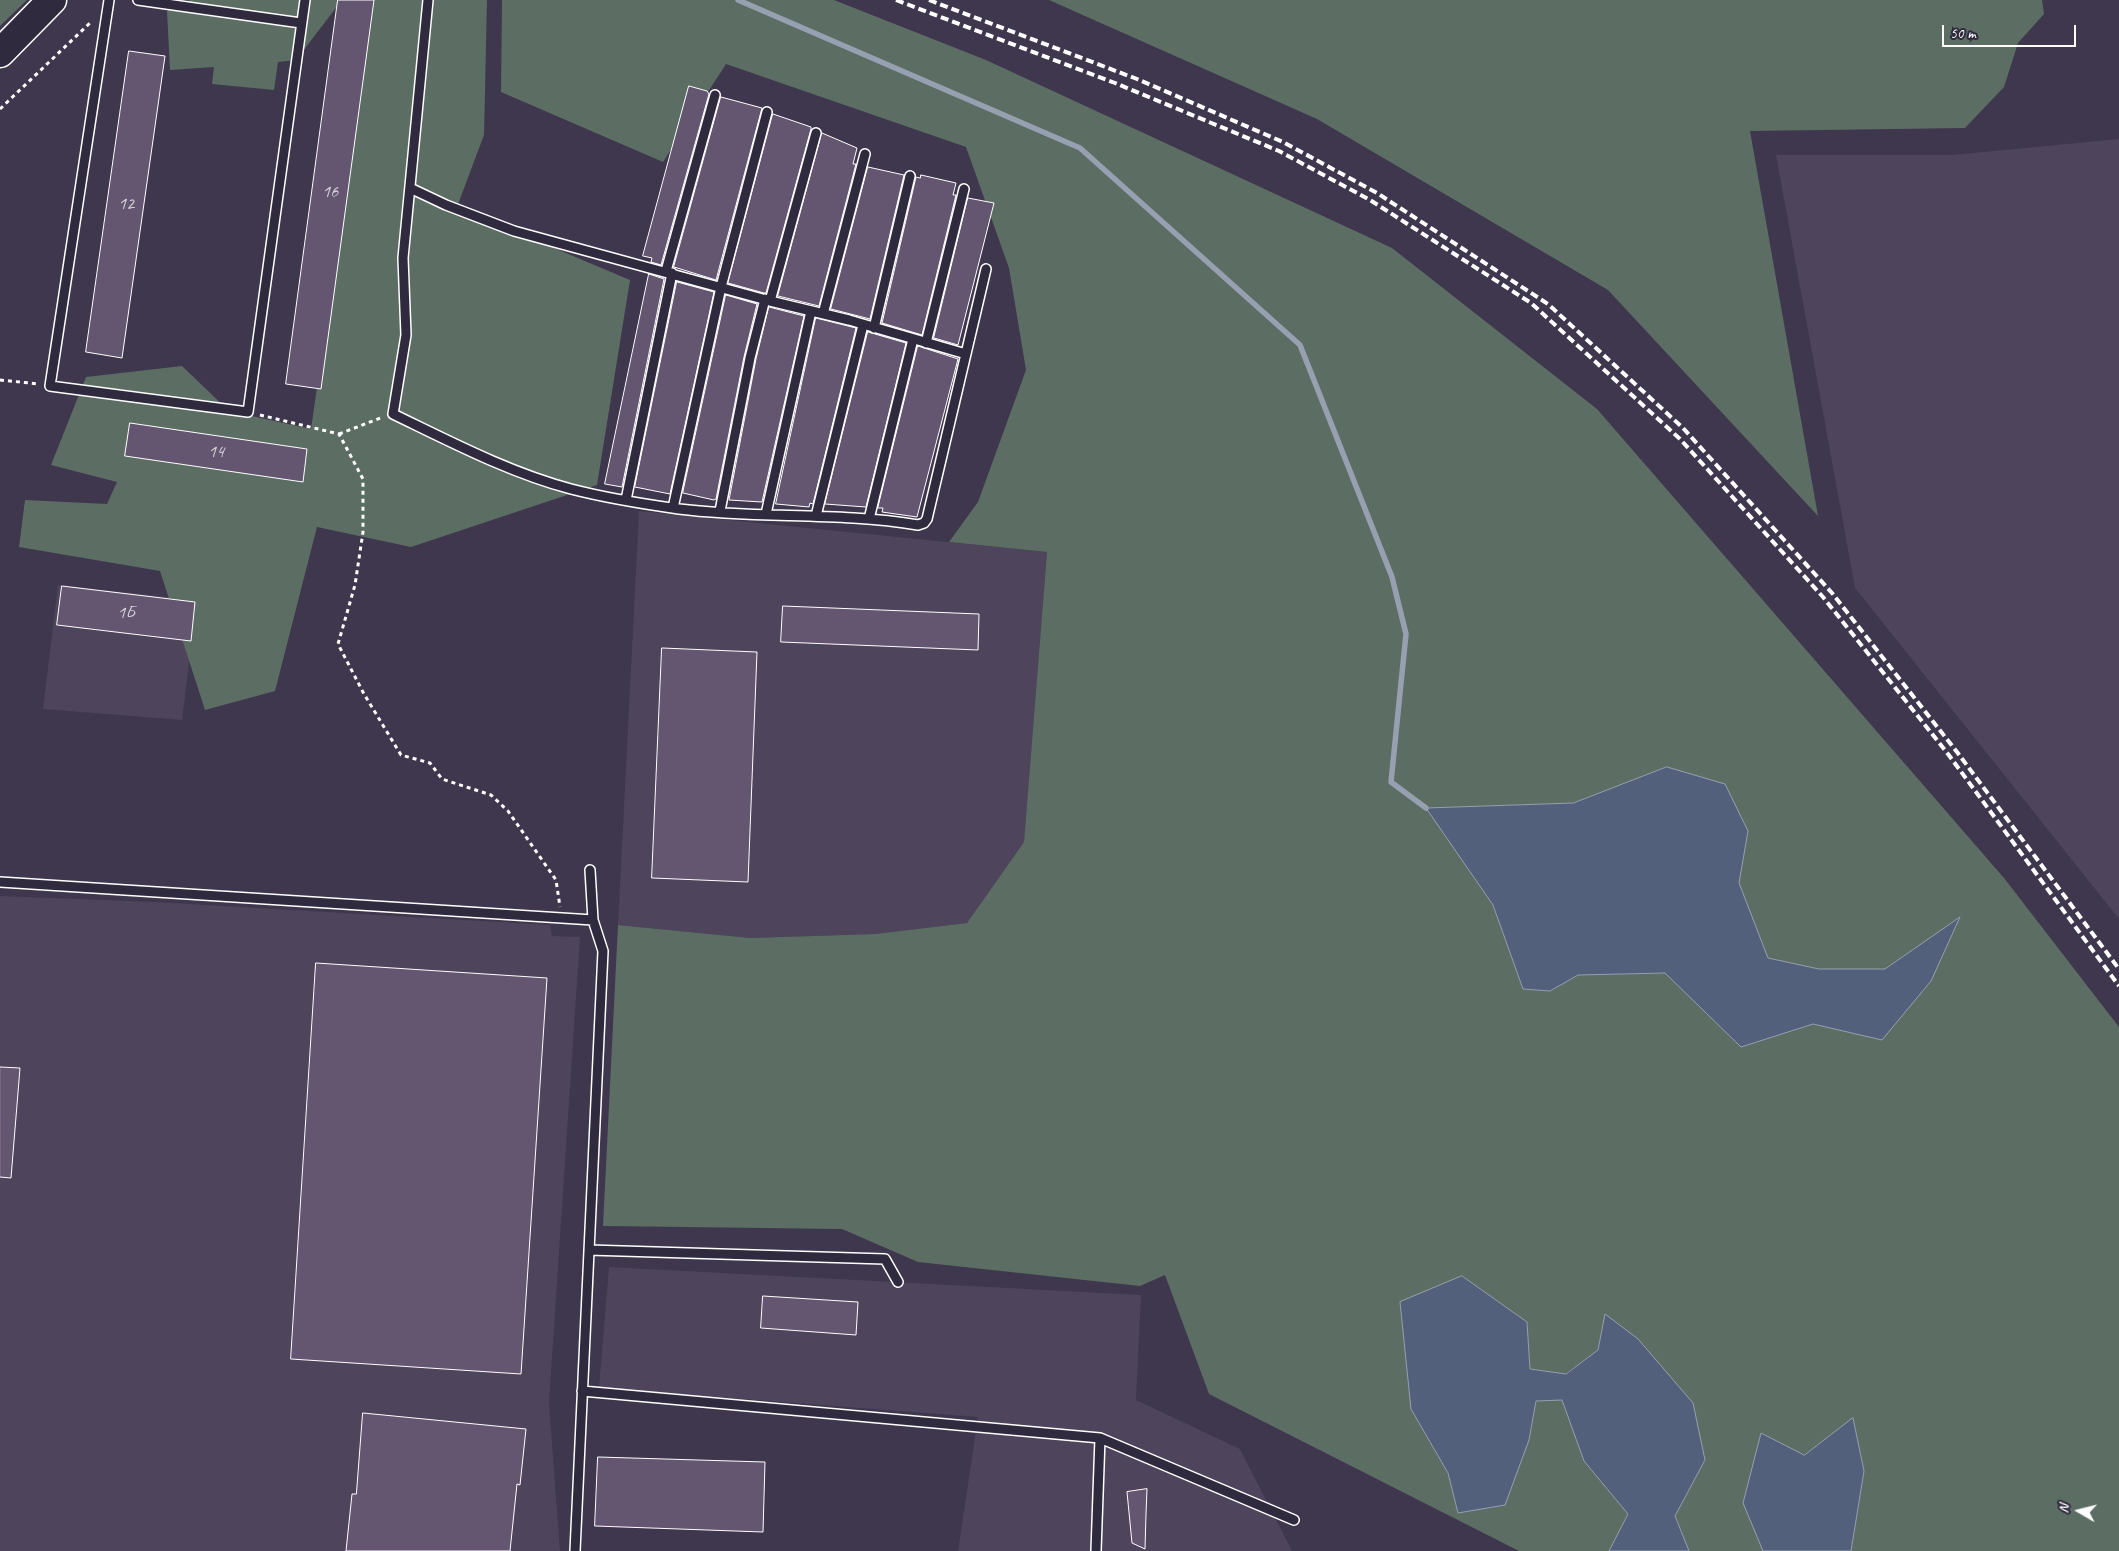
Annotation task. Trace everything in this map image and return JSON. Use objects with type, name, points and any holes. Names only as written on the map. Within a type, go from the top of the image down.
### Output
[{"type":"highway","points":[[0,53],[52,0]]},
{"type":"lane","points":[[138,0],[302,23]]},
{"type":"lane","points":[[108,3],[50,386],[248,412],[305,0]]},
{"type":"lane","points":[[428,0],[403,258],[406,335],[393,414],[452,442],[572,490],[674,508],[869,519],[918,525],[927,519],[986,270]]},
{"type":"lane","points":[[626,500],[669,272],[715,95]]},
{"type":"lane","points":[[674,508],[721,287],[767,112]]},
{"type":"lane","points":[[720,512],[748,367],[816,133]]},
{"type":"lane","points":[[823,314],[865,154]]},
{"type":"lane","points":[[874,328],[910,176]]},
{"type":"lane","points":[[410,188],[446,205],[514,231],[966,354]]},
{"type":"lane","points":[[926,343],[964,189]]},
{"type":"lane","points":[[766,514],[810,310]]},
{"type":"lane","points":[[816,516],[863,325]]},
{"type":"lane","points":[[869,519],[913,339]]},
{"type":"lane","points":[[575,1551],[603,951],[593,920],[590,870]]},
{"type":"lane","points":[[0,882],[593,920]]},
{"type":"lane","points":[[589,1250],[884,1259],[898,1282]]},
{"type":"lane","points":[[582,1391],[1100,1438],[1294,1520]]},
{"type":"lane","points":[[1096,1551],[1100,1438]]},
{"type":"path","points":[[0,109],[108,3]]},
{"type":"path","points":[[0,380],[50,386]]},
{"type":"path","points":[[248,412],[339,434],[393,414]]},
{"type":"path","points":[[339,434],[363,479],[363,532],[355,585],[338,644],[364,694],[401,755],[430,763],[442,779],[491,795],[508,811],[556,880],[562,917]]},
{"type":"shaded area","points":[[2119,139],[2119,919],[1855,588],[1776,155],[1952,155]]},
{"type":"shaded area","points":[[639,511],[1047,552],[1024,842],[967,923],[875,934],[750,938],[618,925]]},
{"type":"shaded area","points":[[58,585],[197,600],[182,720],[43,709]]},
{"type":"shaded area","points":[[0,896],[155,902],[550,925],[552,936],[580,937],[549,1403],[560,1551],[0,1551]]},
{"type":"shaded area","points":[[609,1267],[1141,1295],[1136,1400],[1240,1449],[1292,1551],[958,1551],[978,1417],[599,1388]]},
{"type":"green space","points":[[0,0],[27,0],[0,26]]},
{"type":"green space","points":[[190,0],[342,0],[296,60],[278,62],[274,90],[212,84],[214,67],[170,70],[167,11]]},
{"type":"green space","points":[[373,0],[487,0],[484,135],[457,207],[630,280],[597,485],[411,547],[317,527],[275,691],[205,710],[160,571],[19,547],[25,500],[107,504],[117,482],[51,465],[86,377],[182,366],[229,411],[311,429]]},
{"type":"green space","points":[[502,0],[834,0],[986,60],[1392,248],[1597,409],[2004,878],[2119,1027],[2119,1551],[1851,1551],[1864,1471],[1853,1419],[1804,1455],[1761,1433],[1763,1551],[1689,1551],[1675,1516],[1705,1460],[1605,1315],[1598,1350],[1565,1374],[1530,1369],[1527,1322],[1462,1276],[1411,1409],[1448,1473],[1458,1512],[1529,1440],[1536,1401],[1562,1399],[1584,1461],[1628,1514],[1609,1551],[1519,1551],[1209,1394],[1165,1275],[1140,1286],[918,1262],[842,1229],[603,1226],[618,925],[750,938],[875,934],[967,923],[1024,842],[1047,552],[949,542],[978,502],[1026,370],[1009,268],[966,147],[726,64],[663,162],[501,92]],"holes":[[[1667,767],[1748,831],[1738,883],[1768,958],[1819,969],[1885,969],[1959,918],[1882,1039],[1813,1024],[1741,1047],[1666,973],[1578,975],[1550,991],[1523,989],[1493,905],[1427,808],[1573,803]]]},
{"type":"green space","points":[[1049,0],[2042,0],[2044,14],[2018,43],[2004,87],[1965,128],[1750,131],[1818,516],[1608,290],[1317,119]]},
{"type":"water","points":[[1667,767],[1725,784],[1748,831],[1739,883],[1768,958],[1819,969],[1885,969],[1960,917],[1931,981],[1882,1040],[1813,1024],[1741,1047],[1665,973],[1578,975],[1550,991],[1523,989],[1493,905],[1426,808],[1573,803]]},
{"type":"water","points":[[1462,1276],[1527,1322],[1530,1369],[1566,1374],[1598,1350],[1605,1314],[1638,1339],[1693,1403],[1705,1460],[1675,1516],[1689,1551],[1609,1551],[1628,1514],[1584,1461],[1562,1400],[1536,1401],[1529,1440],[1505,1505],[1458,1513],[1448,1473],[1411,1409],[1400,1302]]},
{"type":"water","points":[[1853,1418],[1864,1471],[1851,1551],[1763,1551],[1743,1503],[1761,1433],[1804,1455]]},
{"type":"building","points":[[338,0],[374,0],[321,389],[286,384]]},
{"type":"building","points":[[129,51],[165,56],[122,358],[86,352]]},
{"type":"building","points":[[689,86],[707,91],[709,94],[661,265],[651,262],[652,258],[643,256]]},
{"type":"building","points":[[721,97],[762,108],[716,280],[674,267]]},
{"type":"building","points":[[773,114],[811,127],[811,129],[766,293],[764,293],[728,283]]},
{"type":"building","points":[[822,133],[857,148],[853,164],[856,164],[819,306],[778,296]]},
{"type":"building","points":[[868,167],[904,175],[870,319],[831,309]]},
{"type":"building","points":[[921,175],[956,183],[953,195],[956,195],[922,335],[882,323],[916,177],[920,178]]},
{"type":"building","points":[[968,198],[994,203],[958,345],[934,338]]},
{"type":"building","points":[[649,274],[664,279],[622,487],[605,484]]},
{"type":"building","points":[[677,282],[714,292],[670,494],[635,487]]},
{"type":"building","points":[[726,295],[757,304],[744,357],[716,499],[714,500],[683,493]]},
{"type":"building","points":[[769,307],[804,316],[762,502],[729,500],[756,359]]},
{"type":"building","points":[[816,318],[856,328],[813,504],[810,503],[809,507],[776,504]]},
{"type":"building","points":[[868,332],[906,343],[866,507],[825,504]]},
{"type":"building","points":[[918,346],[958,359],[917,517],[882,512],[883,508],[878,508]]},
{"type":"building","points":[[130,423],[307,449],[303,482],[125,456]]},
{"type":"building","points":[[62,586],[195,602],[191,641],[57,625]]},
{"type":"building","points":[[783,606],[979,614],[978,650],[781,642]]},
{"type":"building","points":[[662,648],[757,652],[748,882],[652,878]]},
{"type":"building","points":[[316,963],[547,978],[521,1374],[291,1359]]},
{"type":"building","points":[[0,1067],[20,1068],[11,1178],[0,1177]]},
{"type":"building","points":[[763,1296],[858,1302],[856,1335],[761,1328]]},
{"type":"building","points":[[363,1413],[526,1429],[520,1485],[517,1484],[510,1551],[346,1551],[352,1494],[356,1494]]},
{"type":"building","points":[[598,1457],[765,1462],[763,1532],[595,1526]]},
{"type":"building","points":[[1147,1489],[1145,1549],[1132,1543],[1127,1492]]},
{"type":"waterway","points":[[738,0],[1080,148],[1300,345],[1392,577],[1406,634],[1391,782],[1426,808]]},
{"type":"railway","points":[[896,0],[1115,83],[1279,151],[1370,200],[1531,303],[1680,439],[1823,597],[1948,754],[2119,986]]},
{"type":"railway","points":[[929,0],[1137,79],[1283,142],[1377,193],[1548,304],[1683,428],[1832,593],[1957,752],[2119,969]]}]
